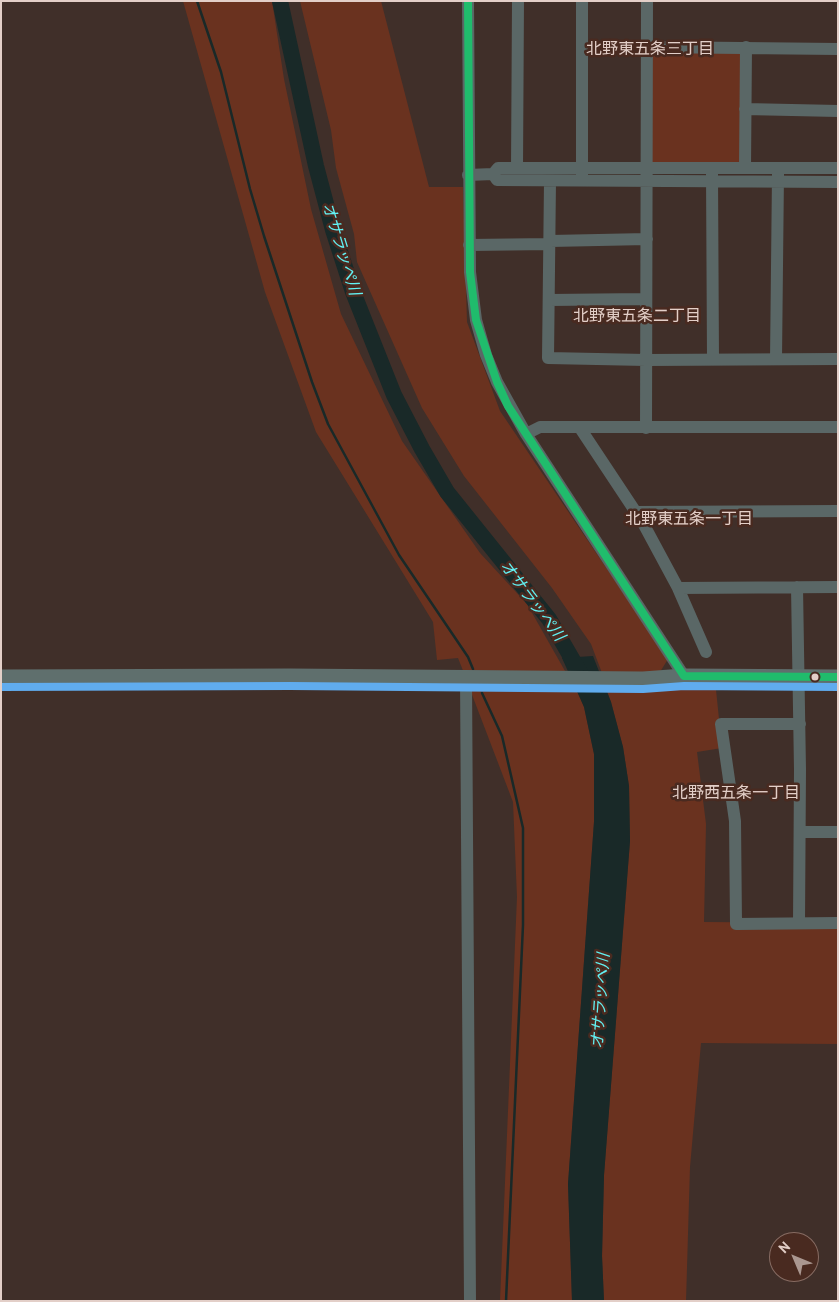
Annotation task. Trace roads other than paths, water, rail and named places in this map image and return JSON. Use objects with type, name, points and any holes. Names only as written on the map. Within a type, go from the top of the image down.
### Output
[{"type":"main road","points":[[1,678],[643,679],[684,676],[838,677]]},
{"type":"street","points":[[468,1],[470,272],[476,320],[486,355],[496,382],[526,434],[684,676]]},
{"type":"street","points":[[517,168],[518,1]]},
{"type":"street","points":[[582,1],[582,174]]},
{"type":"street","points":[[646,428],[647,1]]},
{"type":"street","points":[[646,47],[838,49]]},
{"type":"street","points":[[745,168],[746,47]]},
{"type":"street","points":[[745,108],[838,111]]},
{"type":"street","points":[[468,175],[493,174],[498,168],[582,174],[647,175],[778,175],[838,168]]},
{"type":"street","points":[[712,175],[745,168],[778,175],[838,182]]},
{"type":"street","points":[[493,174],[497,180],[550,181],[582,174]]},
{"type":"street","points":[[712,175],[713,359]]},
{"type":"street","points":[[776,359],[778,175]]},
{"type":"street","points":[[550,181],[548,358],[646,360],[838,359]]},
{"type":"street","points":[[469,245],[647,239]]},
{"type":"street","points":[[549,300],[646,299]]},
{"type":"street","points":[[526,434],[540,428],[838,427]]},
{"type":"street","points":[[580,428],[636,512],[678,588],[706,652]]},
{"type":"street","points":[[636,512],[838,511]]},
{"type":"street","points":[[797,587],[800,724],[799,923]]},
{"type":"street","points":[[678,588],[838,587]]},
{"type":"street","points":[[466,678],[470,1301]]},
{"type":"street","points":[[800,724],[721,724],[735,821],[736,924],[838,923]]},
{"type":"street","points":[[800,832],[838,832]]},
{"type":"water","points":[[593,656],[611,702],[623,747],[629,786],[630,841],[604,1175],[602,1256],[604,1301],[572,1301],[568,1184],[594,822],[594,754],[584,707],[562,658]]},
{"type":"waterway","points":[[197,1],[221,72],[250,189],[264,236],[312,382],[328,424],[399,555],[468,657],[473,669]]},
{"type":"waterway","name":"オサラッペ川","points":[[280,1],[316,166],[333,230],[353,292],[394,395],[447,492],[549,619],[582,676]]},
{"type":"waterway","points":[[482,693],[502,736],[523,828],[523,925],[506,1301]]},
{"type":"district","name":"北野東五条三丁目","points":[[650,49]]},
{"type":"district","name":"北野東五条二丁目","points":[[637,316]]},
{"type":"district","name":"北野東五条一丁目","points":[[689,519]]},
{"type":"district","name":"北野西五条一丁目","points":[[736,793]]}]
